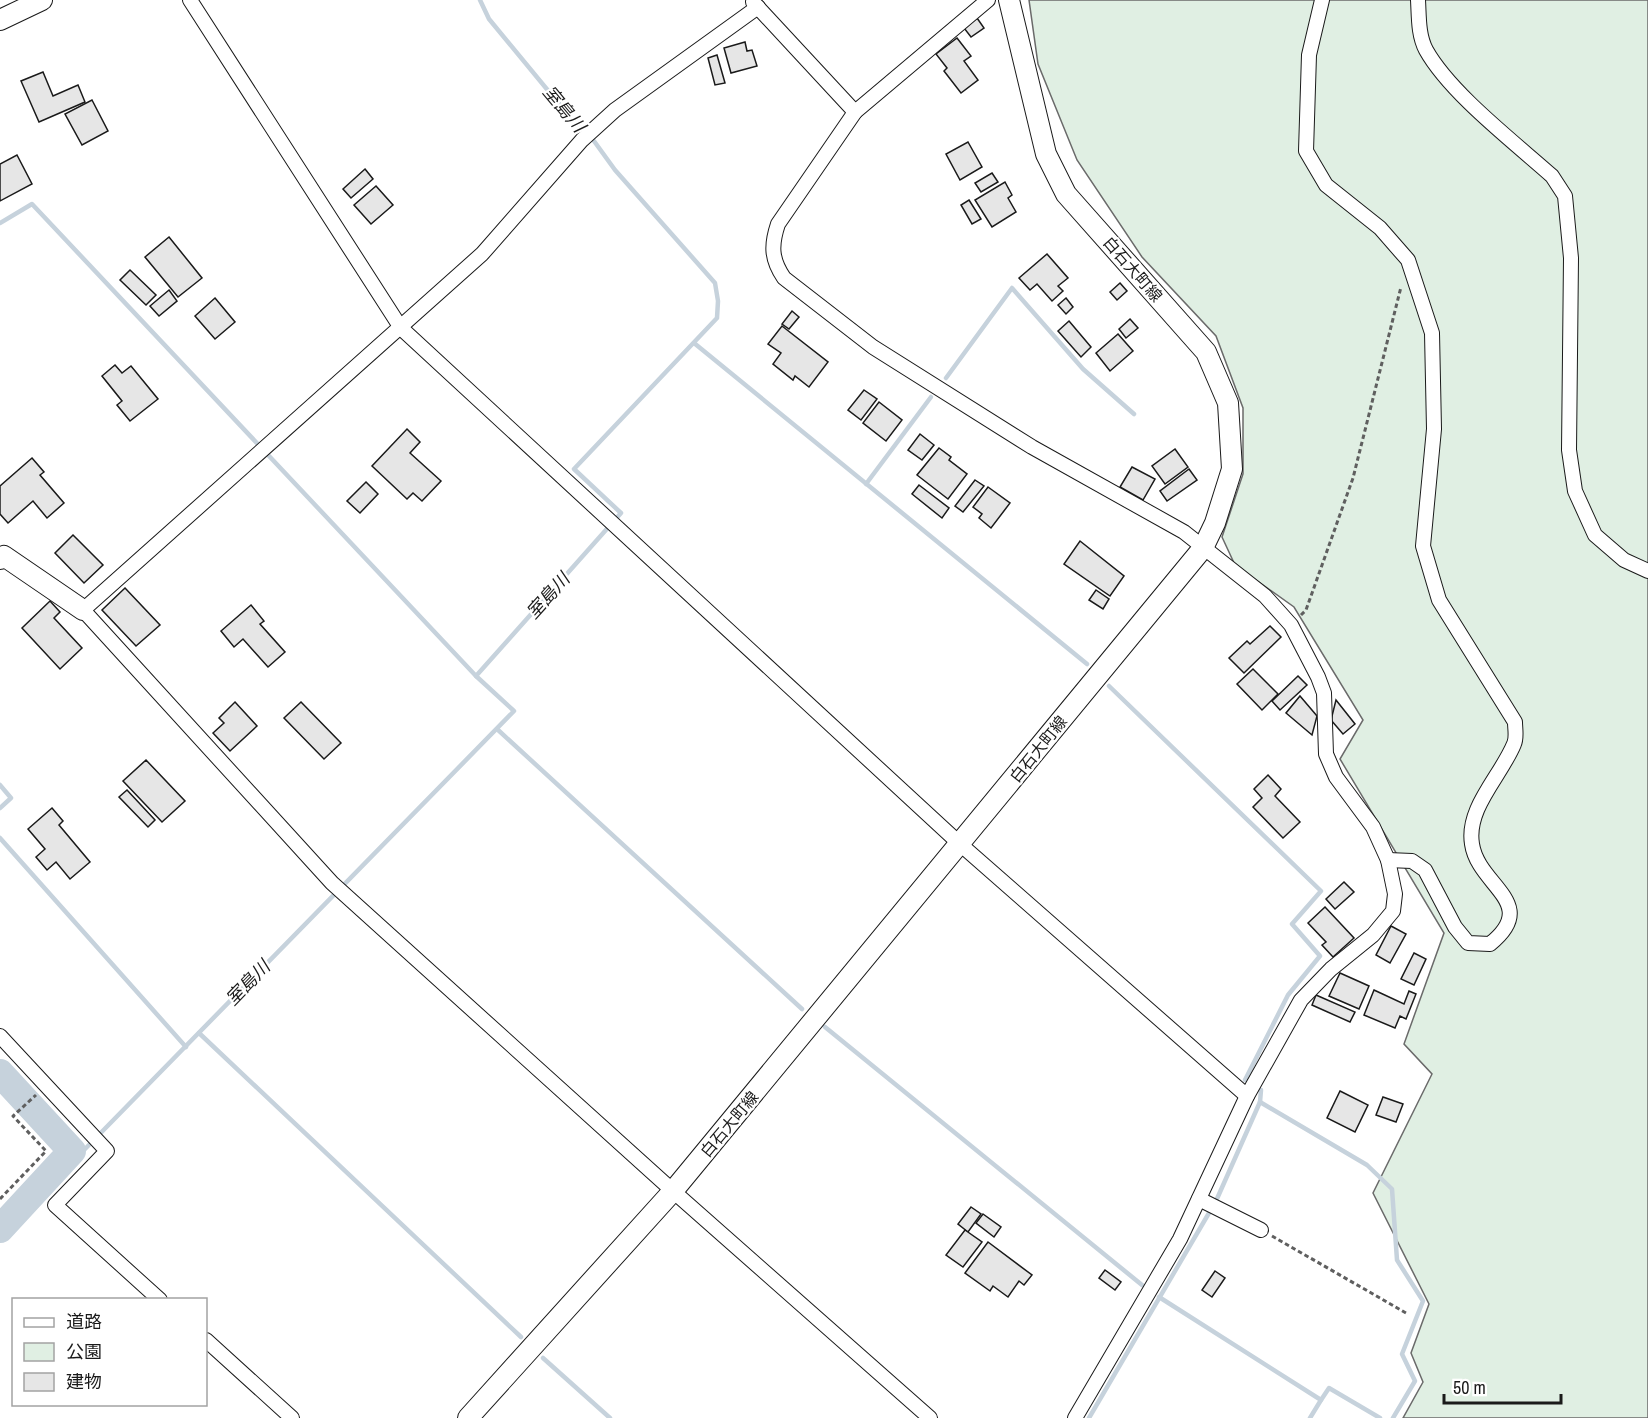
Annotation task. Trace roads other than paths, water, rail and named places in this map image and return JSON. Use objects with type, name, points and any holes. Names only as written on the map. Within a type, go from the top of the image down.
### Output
[{"type":"main road","points":[[0,20],[42,0]]},
{"type":"main road","name":"白石大町線","points":[[468,1418],[673,1191],[1203,548],[1215,523],[1232,469],[1228,403],[1206,352],[1066,194],[1046,154],[1009,0]]},
{"type":"main road","points":[[1,555],[83,610]]},
{"type":"street","points":[[190,0],[401,328],[960,844],[1247,1096]]},
{"type":"street","points":[[988,0],[855,112],[778,224],[772,242],[774,264],[784,278],[873,347],[1032,447],[1184,532],[1265,596],[1291,625],[1324,693],[1326,754],[1336,777],[1373,827],[1388,860],[1395,894],[1393,911],[1373,935],[1331,969],[1301,999],[1247,1096],[1208,1204],[1180,1239],[1075,1418]]},
{"type":"street","points":[[1322,0],[1309,56],[1306,151],[1326,185],[1380,228],[1408,260],[1432,333],[1434,429],[1423,546],[1439,600],[1515,722],[1516,742],[1472,820],[1472,845],[1488,877],[1508,902],[1511,915],[1504,933],[1490,944],[1468,943],[1455,927],[1425,870],[1412,861],[1388,860]]},
{"type":"street","points":[[1418,0],[1419,24],[1425,48],[1446,79],[1552,176],[1565,196],[1571,258],[1569,450],[1575,491],[1595,535],[1624,560],[1648,571]]},
{"type":"street","points":[[855,112],[755,3],[615,110],[582,140],[482,254],[83,610],[332,883],[673,1191],[930,1418]]},
{"type":"street","points":[[0,1036],[107,1151],[55,1205],[159,1298]]},
{"type":"street","points":[[1208,1204],[1260,1230]]},
{"type":"street","points":[[207,1341],[292,1418]]},
{"type":"waterway","name":"室島川","points":[[72,1151],[85,1149],[514,711],[476,676],[621,513],[574,469],[717,318],[718,301],[715,283],[615,170],[594,141],[569,116],[489,19],[480,0]]},
{"type":"waterway","points":[[0,223],[32,204],[476,676]]},
{"type":"waterway","points":[[946,378],[1012,288],[1083,369],[1134,414]]},
{"type":"waterway","points":[[694,343],[1087,664]]},
{"type":"waterway","points":[[866,484],[931,397]]},
{"type":"waterway","points":[[1109,686],[1321,891],[1292,924],[1320,956],[1288,995],[1245,1080]]},
{"type":"waterway","points":[[497,729],[802,1009]]},
{"type":"waterway","points":[[0,785],[11,798],[0,808]]},
{"type":"waterway","points":[[0,838],[186,1047]]},
{"type":"waterway","points":[[825,1027],[1142,1285]]},
{"type":"waterway","points":[[199,1033],[521,1337]]},
{"type":"waterway","name":"室島川","points":[[0,1073],[72,1151],[0,1229]]},
{"type":"waterway","points":[[1089,1418],[1216,1201],[1260,1102],[1261,1090]]},
{"type":"waterway","points":[[1260,1102],[1367,1165],[1392,1189],[1397,1260],[1423,1301],[1402,1354],[1415,1381],[1393,1418]]},
{"type":"waterway","points":[[1159,1297],[1321,1400],[1310,1418]]},
{"type":"waterway","points":[[543,1358],[610,1418]]},
{"type":"waterway","points":[[1321,1400],[1329,1388],[1380,1418]]}]
